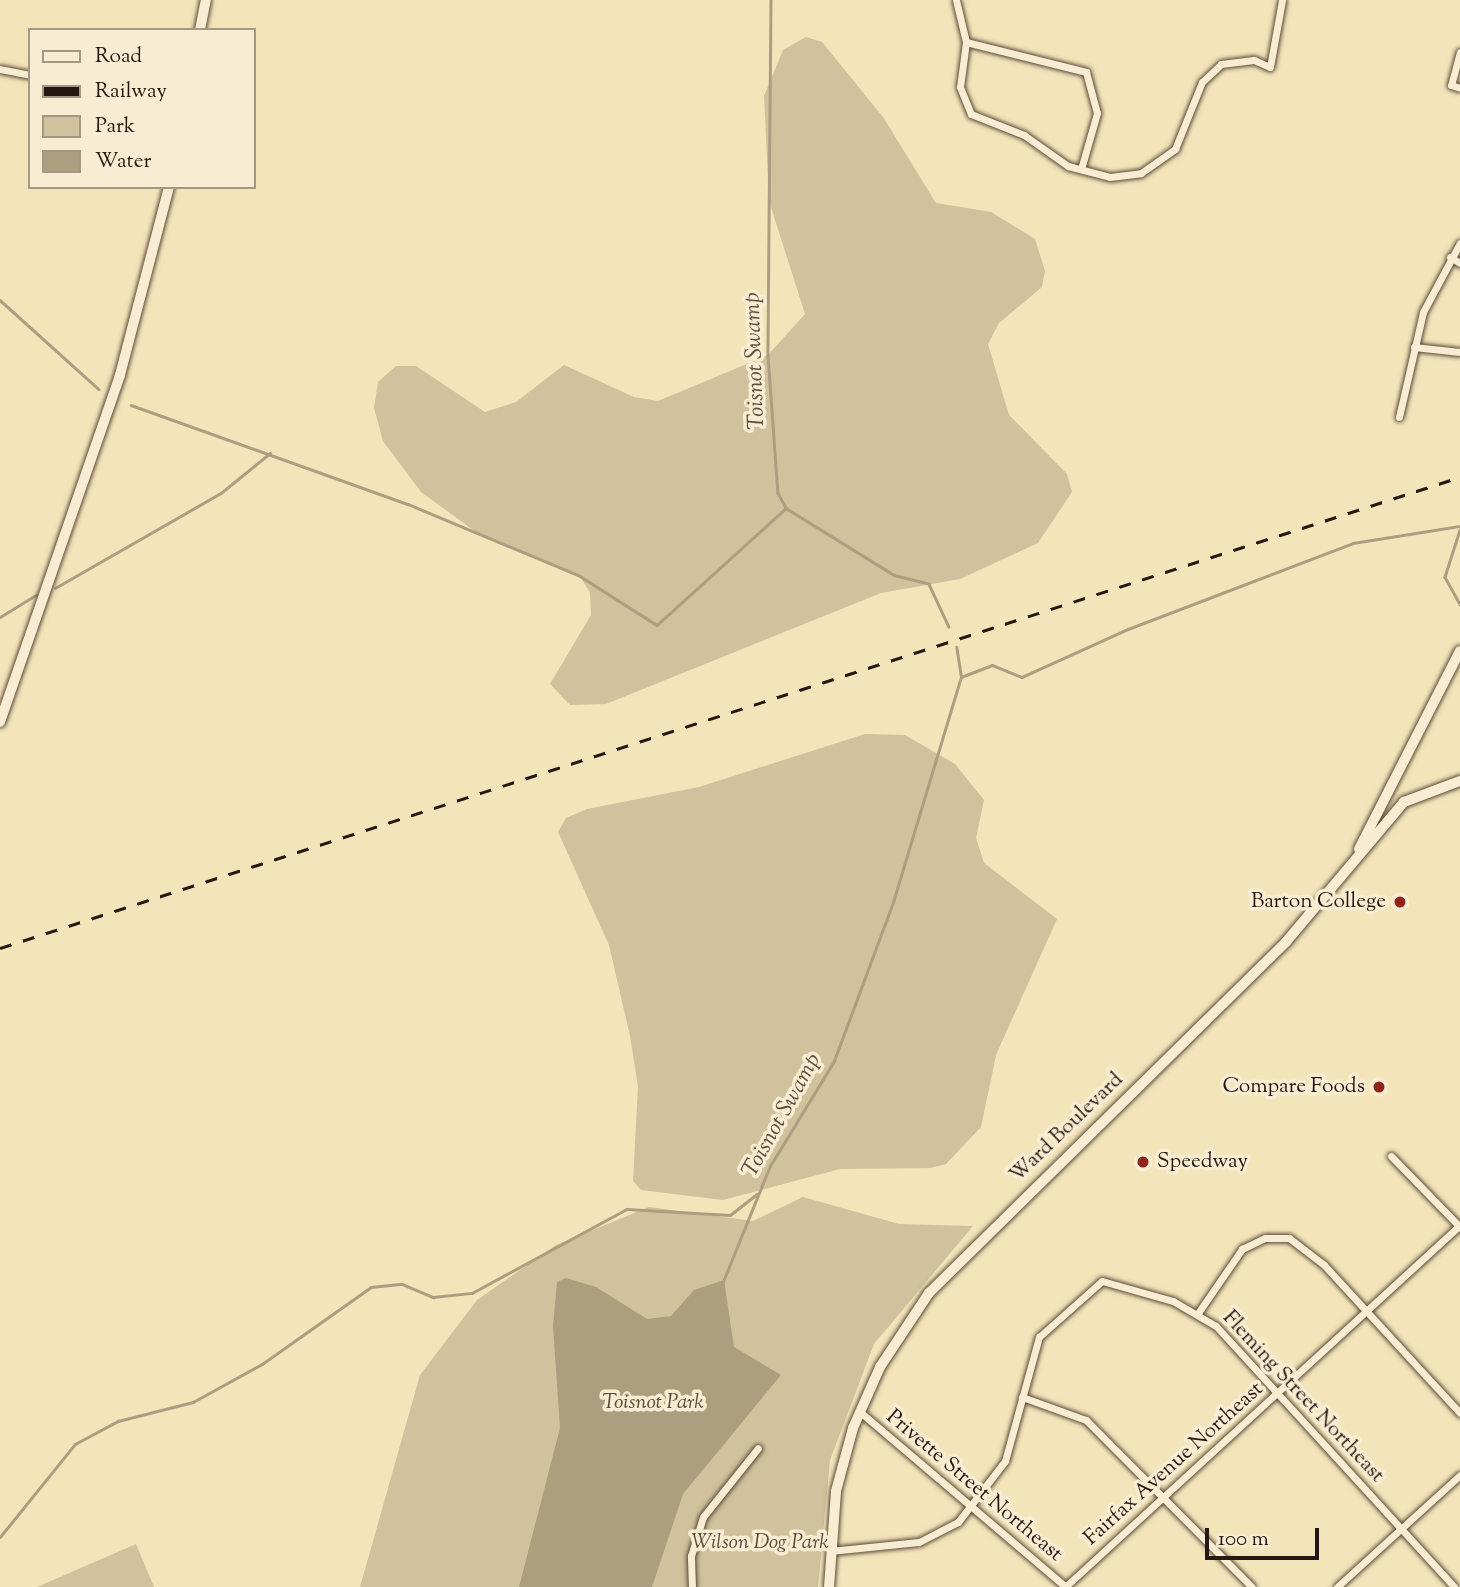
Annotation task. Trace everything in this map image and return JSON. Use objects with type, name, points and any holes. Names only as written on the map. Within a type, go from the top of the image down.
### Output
[{"type":"main road","points":[[200,28],[206,0]]},
{"type":"main road","points":[[0,722],[104,421],[151,274],[169,189]]},
{"type":"main road","points":[[1344,876],[1460,651]]},
{"type":"main road","name":"Ward Boulevard","points":[[829,1587],[836,1490],[859,1411],[895,1340],[943,1277],[1254,975],[1344,876],[1404,802],[1460,780]]},
{"type":"street","points":[[956,0],[966,42],[960,87],[971,114],[1081,169],[1110,177],[1141,173],[1175,149],[1202,82],[1221,65],[1254,60],[1270,67],[1282,0]]},
{"type":"street","points":[[966,42],[1086,72],[1097,113],[1081,169]]},
{"type":"street","points":[[1460,52],[1451,85],[1460,88]]},
{"type":"street","points":[[0,69],[28,75]]},
{"type":"street","points":[[1399,417],[1423,312],[1450,257],[1460,243]]},
{"type":"street","points":[[1450,257],[1460,262]]},
{"type":"street","points":[[1414,348],[1460,352]]},
{"type":"street","points":[[1391,1156],[1460,1226]]},
{"type":"street","name":"Fairfax Avenue Northeast","points":[[1066,1587],[1460,1226]]},
{"type":"street","points":[[1198,1313],[1242,1249],[1273,1237],[1304,1245],[1460,1413]]},
{"type":"street","name":"Fleming Street Northeast","points":[[830,1551],[930,1539],[971,1506],[1005,1461],[1039,1337],[1094,1284],[1119,1283],[1198,1313],[1278,1393],[1454,1587]]},
{"type":"street","points":[[1022,1397],[1078,1414],[1165,1497],[1252,1587]]},
{"type":"street","name":"Privette Street Northeast","points":[[859,1411],[1066,1587]]},
{"type":"street","points":[[692,1587],[691,1556],[703,1517],[758,1448]]},
{"type":"street","points":[[1336,1587],[1460,1475]]},
{"type":"green space","points":[[806,37],[822,42],[883,117],[936,203],[991,212],[1035,239],[1045,271],[1042,287],[999,323],[988,344],[1009,415],[1067,474],[1072,492],[1038,543],[960,579],[881,593],[606,704],[570,705],[550,684],[591,615],[590,593],[580,576],[480,535],[421,492],[383,441],[374,408],[378,382],[396,366],[416,366],[485,412],[516,402],[564,365],[634,397],[658,401],[768,355],[805,314],[769,201],[764,96],[783,50]]},
{"type":"green space","points":[[865,734],[905,735],[955,764],[984,800],[976,838],[984,863],[1057,919],[996,1055],[981,1127],[946,1164],[930,1168],[840,1169],[723,1200],[641,1190],[633,1181],[638,1087],[630,1036],[609,945],[558,832],[566,818],[587,809],[699,787]]},
{"type":"green space","name":"Toisnot Park","points":[[803,1197],[899,1224],[973,1226],[874,1344],[830,1460],[818,1587],[360,1587],[420,1375],[477,1300],[556,1245],[649,1207],[753,1221]]},
{"type":"green space","points":[[136,1544],[154,1587],[37,1587]]},
{"type":"water","points":[[566,1278],[596,1287],[647,1319],[671,1316],[694,1290],[724,1280],[734,1347],[781,1375],[683,1494],[652,1587],[519,1587],[560,1428],[553,1326],[557,1282]]},
{"type":"waterway","name":"Toisnot Swamp","points":[[771,0],[768,355],[778,493],[786,508],[894,575],[929,584],[949,627]]},
{"type":"waterway","points":[[0,300],[99,389]]},
{"type":"waterway","points":[[131,405],[408,504],[580,576],[657,625],[786,508]]},
{"type":"waterway","points":[[55,588],[221,493],[270,453]]},
{"type":"waterway","points":[[961,677],[992,665],[1022,677],[1128,629],[1353,543],[1460,526]]},
{"type":"waterway","points":[[1460,530],[1445,577],[1460,604]]},
{"type":"waterway","points":[[0,617],[36,595]]},
{"type":"waterway","name":"Toisnot Swamp","points":[[722,1284],[770,1166],[834,1061],[893,902],[961,677],[956,647]]},
{"type":"waterway","points":[[0,1537],[75,1444],[118,1421],[193,1402],[262,1364],[371,1287],[402,1284],[433,1297],[472,1293],[627,1209],[730,1215],[757,1194]]},
{"type":"railway","points":[[0,948],[1460,477]]},
{"type":"place","name":"Barton College","points":[[1400,902]]},
{"type":"place","name":"Compare Foods","points":[[1379,1087]]},
{"type":"place","name":"Speedway","points":[[1143,1162]]},
{"type":"park label","name":"Wilson Dog Park","points":[[760,1543]]}]
